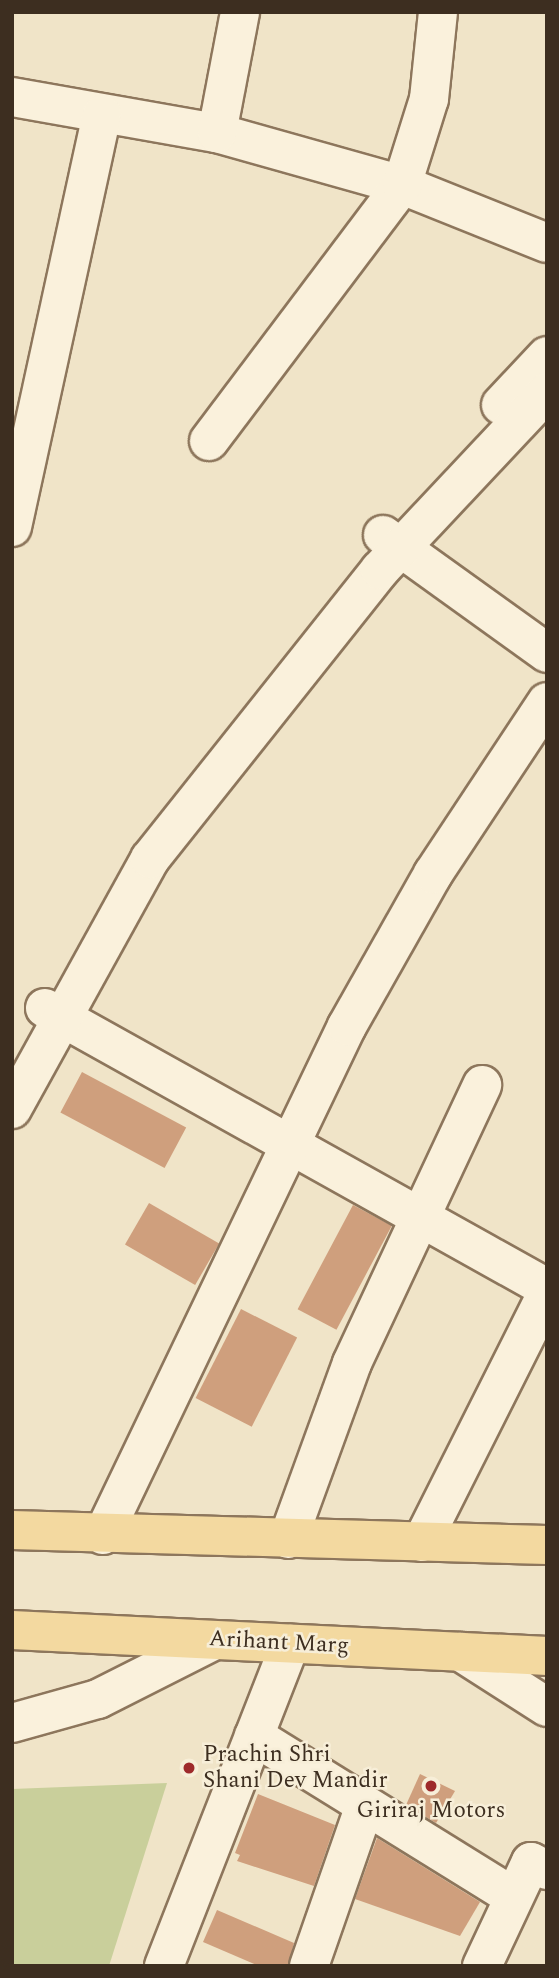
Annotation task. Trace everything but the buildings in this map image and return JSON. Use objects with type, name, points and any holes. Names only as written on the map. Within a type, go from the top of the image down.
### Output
[{"type":"main road","points":[[12,1530],[103,1535],[547,1545]]},
{"type":"main road","name":"Arihant Marg","points":[[12,1630],[547,1656]]},
{"type":"street","points":[[217,133],[240,12]]},
{"type":"street","points":[[209,441],[402,184],[429,99],[438,12]]},
{"type":"street","points":[[12,97],[102,115],[217,133],[402,184],[547,243]]},
{"type":"street","points":[[12,527],[102,115]]},
{"type":"street","points":[[12,1109],[126,858],[547,356]]},
{"type":"street","points":[[392,541],[547,392]]},
{"type":"street","points":[[392,541],[547,653]]},
{"type":"street","points":[[103,1535],[347,1026],[433,874],[547,702]]},
{"type":"street","points":[[12,1065],[55,1012]]},
{"type":"street","points":[[55,1012],[547,1288]]},
{"type":"street","points":[[288,1539],[352,1363],[482,1085]]},
{"type":"street","points":[[422,1542],[547,1294]]},
{"type":"street","points":[[12,1723],[98,1699],[213,1641]]},
{"type":"street","points":[[164,1966],[290,1644]]},
{"type":"street","points":[[461,1652],[547,1707]]},
{"type":"street","points":[[254,1736],[512,1896]]},
{"type":"street","points":[[309,1966],[365,1805]]},
{"type":"street","points":[[482,1966],[512,1896],[531,1861],[547,1870]]},
{"type":"green space","points":[[167,1783],[109,1966],[12,1966],[12,1789]]},
{"type":"place","name":"Prachin Shri Shani Dev Mandir","points":[[189,1768]]},
{"type":"place","name":"Giriraj Motors","points":[[431,1786]]}]
